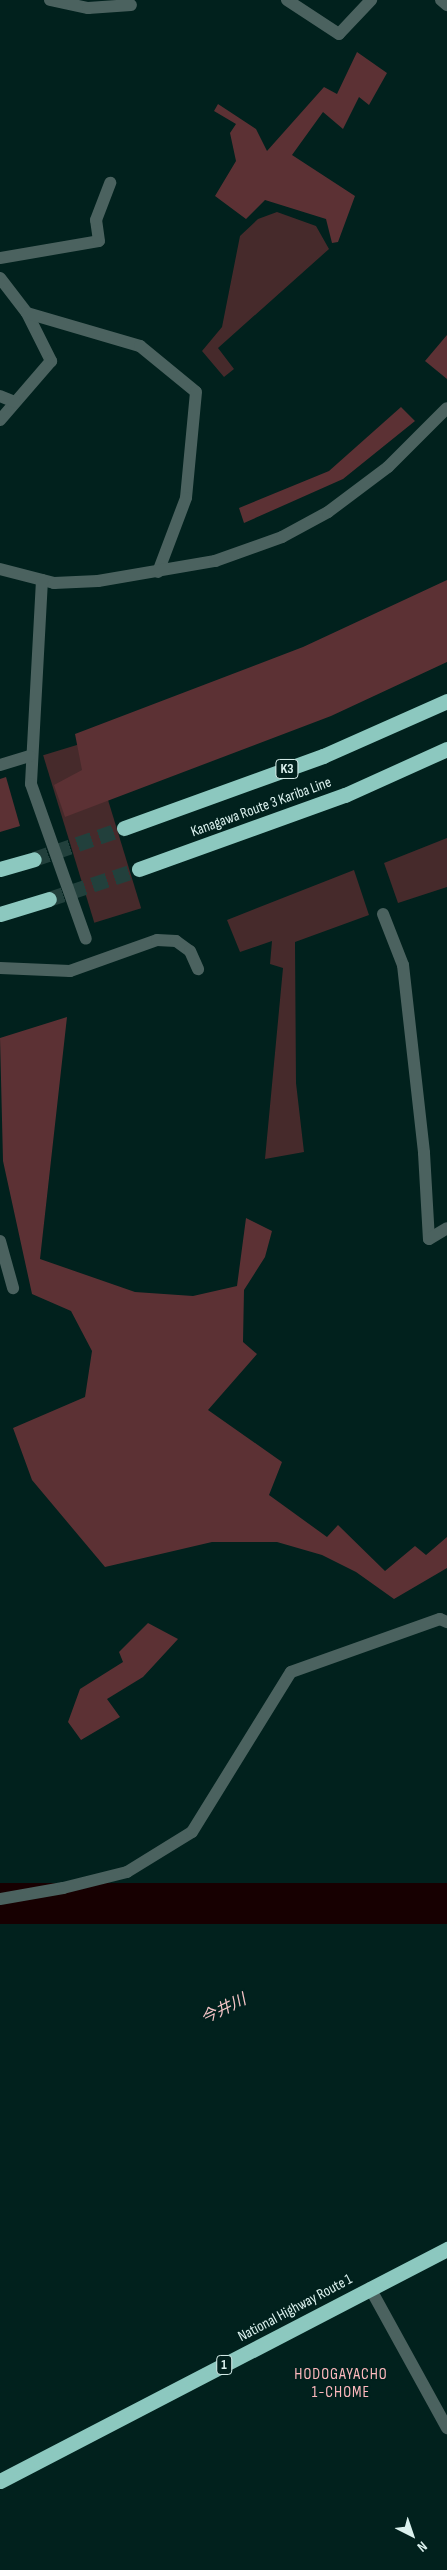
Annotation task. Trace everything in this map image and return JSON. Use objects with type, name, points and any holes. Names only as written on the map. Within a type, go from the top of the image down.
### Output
[{"type":"highway","name":"Kanagawa Route 3 Kariba Line","points":[[124,828],[323,756],[447,702]]},
{"type":"highway","name":"Kanagawa Route 3 Kariba Line","points":[[139,869],[345,795],[447,749]]},
{"type":"highway","points":[[0,870],[34,859]]},
{"type":"highway","points":[[0,914],[49,899]]},
{"type":"highway","name":"National Highway Route 1","points":[[0,2481],[447,2248]]},
{"type":"street","points":[[50,0],[88,8],[131,5]]},
{"type":"street","points":[[287,0],[339,34],[371,0]]},
{"type":"street","points":[[441,0],[447,6]]},
{"type":"street","points":[[0,258],[99,241],[96,220],[110,183]]},
{"type":"street","points":[[0,278],[27,314],[52,361],[0,420]]},
{"type":"street","points":[[27,314],[140,346],[196,392],[186,498],[158,572]]},
{"type":"street","points":[[0,396],[16,402]]},
{"type":"street","points":[[0,569],[54,583],[98,581],[215,562],[282,537],[328,512],[388,467],[447,408]]},
{"type":"street","points":[[42,580],[30,756],[31,784],[86,939]]},
{"type":"street","points":[[0,765],[30,756]]},
{"type":"street","points":[[383,914],[403,965],[424,1152],[429,1239],[447,1228]]},
{"type":"street","points":[[0,968],[70,972],[157,940],[176,941],[190,951],[198,969]]},
{"type":"street","points":[[0,1241],[12,1288]]},
{"type":"street","points":[[0,1899],[64,1888],[127,1872],[192,1832],[291,1672],[440,1619],[447,1622]]},
{"type":"street","points":[[370,2288],[447,2428]]},
{"type":"shaded area","points":[[357,52],[387,73],[369,105],[359,97],[343,129],[323,112],[292,155],[355,196],[338,242],[332,243],[326,219],[265,200],[246,219],[215,196],[236,161],[230,133],[236,124],[214,111],[218,104],[256,129],[267,151],[324,87],[337,94]]},
{"type":"shaded area","points":[[277,212],[316,226],[329,249],[218,348],[234,369],[224,377],[202,351],[222,327],[240,236],[258,219]]},
{"type":"shaded area","points":[[447,335],[447,379],[425,361]]},
{"type":"shaded area","points":[[401,407],[415,421],[343,479],[244,523],[239,508],[329,471]]},
{"type":"shaded area","points":[[447,580],[447,662],[331,716],[65,817],[54,785],[82,770],[75,734],[303,647]]},
{"type":"shaded area","points":[[90,741],[141,908],[94,923],[43,755]]},
{"type":"shaded area","points":[[6,777],[20,826],[0,832],[0,779]]},
{"type":"shaded area","points":[[447,838],[447,887],[398,903],[384,863]]},
{"type":"shaded area","points":[[354,870],[369,915],[295,942],[296,1083],[304,1152],[265,1159],[283,968],[270,964],[272,941],[240,952],[227,920]]},
{"type":"shaded area","points":[[67,1017],[40,1259],[135,1292],[193,1296],[237,1286],[246,1218],[272,1231],[265,1257],[244,1290],[243,1342],[257,1354],[208,1410],[282,1462],[269,1495],[327,1537],[338,1525],[385,1571],[415,1546],[426,1555],[447,1537],[447,1568],[394,1599],[356,1572],[322,1555],[277,1542],[212,1542],[105,1567],[32,1480],[13,1428],[85,1397],[92,1351],[71,1311],[32,1294],[3,1161],[0,1038]]},
{"type":"shaded area","points":[[148,1623],[178,1639],[143,1677],[107,1699],[120,1717],[81,1740],[68,1722],[80,1689],[123,1662],[119,1652]]},
{"type":"water","points":[[0,1883],[447,1883],[447,1924],[0,1924]]},
{"type":"tunnel","points":[[34,859],[124,828]]},
{"type":"tunnel","points":[[49,899],[139,869]]},
{"type":"district","name":"HODOGAYACHO 1-CHOME","points":[[341,2384]]},
{"type":"water label","name":"今井川","points":[[224,2010]]}]
